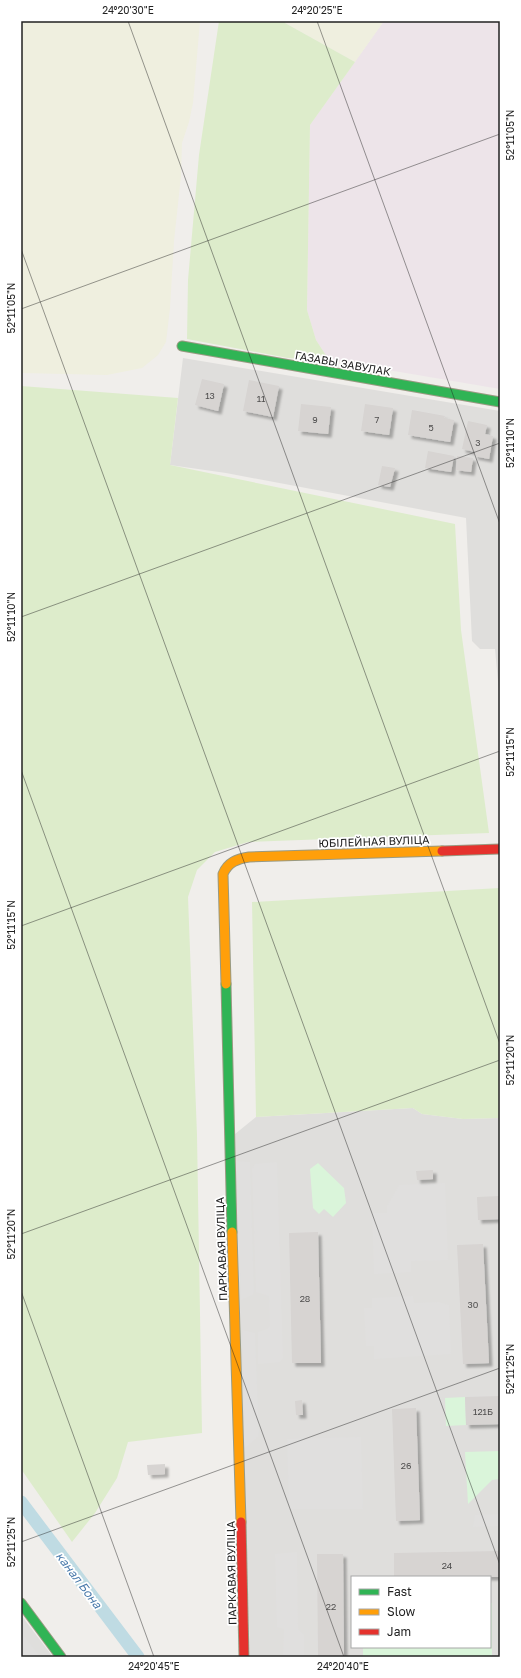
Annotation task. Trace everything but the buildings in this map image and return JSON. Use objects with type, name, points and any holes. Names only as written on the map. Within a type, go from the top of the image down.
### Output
[{"type":"street","name":"ГАЗАВЫ ЗАВУЛАК","points":[[182,346],[500,402]]},
{"type":"street","name":"ЮБІЛЕЙНАЯ ВУЛІЦА","points":[[249,857],[500,849]]},
{"type":"street","name":"ПАРКАВАЯ ВУЛІЦА","points":[[244,1657],[240,1456],[229,1129],[223,880],[225,868],[230,862],[249,857]]},
{"type":"street","points":[[21,1603],[61,1657]]},
{"type":"shaded area","points":[[384,21],[500,21],[500,389],[329,360],[316,340],[307,310],[310,125]]},
{"type":"shaded area","points":[[183,358],[500,411],[500,703],[495,649],[480,649],[472,641],[466,518],[226,473],[170,465]]},
{"type":"shaded area","points":[[413,1108],[422,1114],[463,1119],[500,1118],[500,1657],[250,1657],[235,1134],[256,1117]]},
{"type":"shaded area","points":[[236,1161],[250,1162],[254,1294],[241,1300]]},
{"type":"shaded area","points":[[276,1162],[283,1358],[280,1362],[258,1364],[258,1332],[267,1329],[270,1326],[269,1296],[256,1292],[252,1169],[255,1164]]},
{"type":"shaded area","points":[[445,1183],[448,1260],[411,1261],[411,1272],[374,1274],[372,1213],[387,1213],[387,1206],[399,1185]]},
{"type":"shaded area","points":[[413,1296],[414,1303],[438,1302],[449,1305],[451,1354],[374,1359],[374,1346],[366,1346],[364,1308],[372,1308],[372,1298]]},
{"type":"shaded area","points":[[242,1330],[255,1333],[259,1436],[245,1448]]},
{"type":"shaded area","points":[[361,1437],[363,1509],[289,1509],[287,1439]]},
{"type":"shaded area","points":[[500,1514],[500,1526],[473,1527],[475,1515]]},
{"type":"shaded area","points":[[297,1552],[298,1628],[304,1635],[304,1655],[283,1657],[284,1629],[277,1627],[275,1554]]},
{"type":"shaded area","points":[[21,1615],[53,1657],[21,1657]]},
{"type":"shaded area","points":[[21,1632],[40,1657],[21,1657]]},
{"type":"green space","points":[[21,21],[200,21],[193,103],[182,143],[181,176],[166,342],[158,355],[142,368],[107,375],[21,373]]},
{"type":"green space","points":[[219,21],[286,21],[285,23],[355,62],[310,125],[307,310],[316,340],[329,360],[288,358],[187,339],[188,280],[199,155]]},
{"type":"green space","points":[[286,21],[384,21],[355,62],[285,23]]},
{"type":"green space","points":[[21,386],[178,398],[170,465],[455,524],[461,630],[489,833],[248,842],[215,852],[197,870],[188,897],[197,1135],[202,1433],[128,1442],[117,1478],[95,1513],[72,1542],[21,1469]]},
{"type":"green space","points":[[500,888],[500,1118],[463,1119],[422,1114],[413,1108],[256,1117],[252,902]]},
{"type":"green space","points":[[318,1163],[344,1188],[346,1203],[333,1217],[324,1209],[319,1214],[313,1208],[310,1169]]},
{"type":"green space","points":[[465,1397],[466,1425],[446,1426],[445,1398]]},
{"type":"green space","points":[[500,1451],[500,1479],[492,1480],[468,1504],[465,1452]]},
{"type":"green space","points":[[492,1603],[492,1657],[363,1657],[363,1648],[491,1648]]},
{"type":"waterway","name":"канал Бона","points":[[21,1502],[138,1657]]},
{"type":"traffic: fast","points":[[182,346],[500,402]]},
{"type":"traffic: fast","points":[[226,984],[232,1232]]},
{"type":"traffic: fast","points":[[21,1603],[61,1657]]},
{"type":"traffic: slow","points":[[226,984],[223,874],[227,867],[233,862],[249,857],[442,851]]},
{"type":"traffic: slow","points":[[232,1232],[241,1522]]},
{"type":"traffic: jam","points":[[442,851],[500,849]]},
{"type":"traffic: jam","points":[[241,1522],[244,1657]]}]
